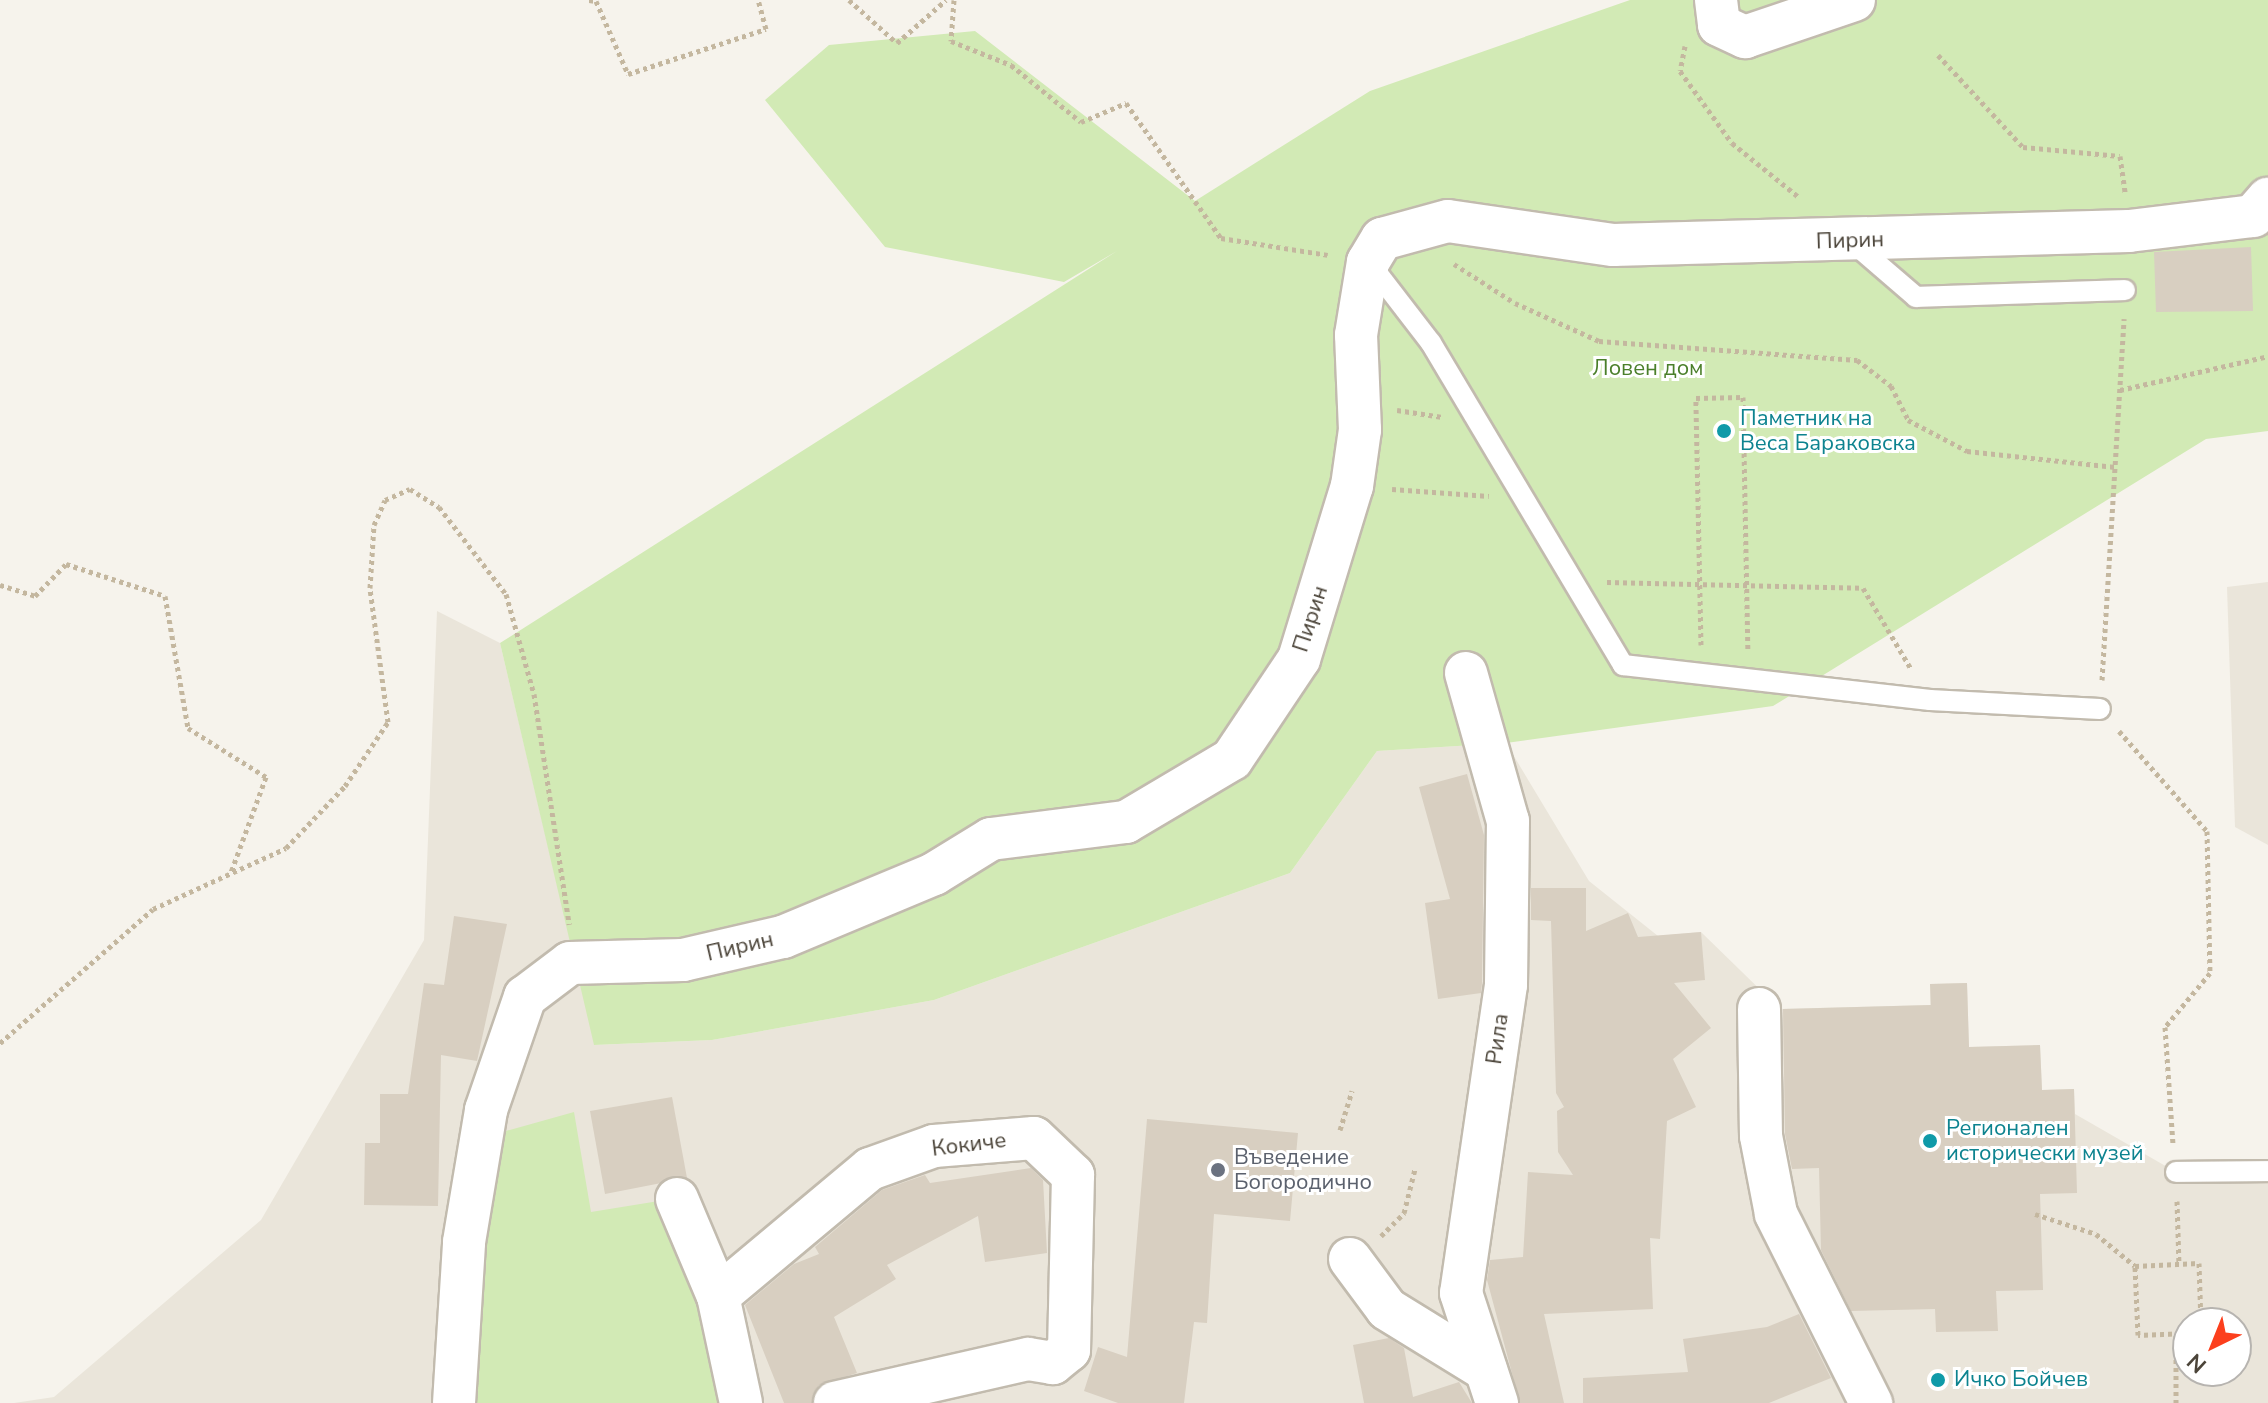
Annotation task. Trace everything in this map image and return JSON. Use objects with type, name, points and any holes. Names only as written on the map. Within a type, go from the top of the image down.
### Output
[{"type":"street","points":[[1716,2],[1719,25],[1745,37],[1854,0]]},
{"type":"street","name":"Пирин","points":[[570,963],[683,960],[783,937],[934,874],[991,839],[1126,822],[1232,759],[1299,659],[1352,486],[1360,405],[1356,335],[1368,262],[1382,239],[1448,221],[1613,245],[2129,231],[2253,216],[2268,199]]},
{"type":"street","name":"Рила","points":[[1466,673],[1508,821],[1506,985],[1461,1293],[1491,1386]]},
{"type":"street","points":[[454,1403],[464,1242],[486,1110],[525,997],[570,963]]},
{"type":"street","points":[[1759,1009],[1761,1136],[1776,1214],[1871,1403]]},
{"type":"street","name":"Кокиче","points":[[718,1296],[870,1169],[934,1146],[1034,1138],[1073,1175],[1069,1350],[1053,1363],[1028,1359],[835,1403]]},
{"type":"street","points":[[677,1199],[718,1296],[741,1403]]},
{"type":"street","points":[[1359,1248],[1387,1309],[1491,1386]]},
{"type":"lane","points":[[1844,241],[1916,297],[2125,290]]},
{"type":"lane","points":[[1368,262],[1479,423],[1623,665],[1930,700],[2100,709]]},
{"type":"lane","points":[[2176,1172],[2268,1171]]},
{"type":"path","points":[[589,0],[628,74],[766,29],[758,0]]},
{"type":"path","points":[[849,0],[897,43],[946,0]]},
{"type":"path","points":[[954,0],[951,41],[1011,65],[1081,122],[1126,103],[1221,238],[1368,262]]},
{"type":"path","points":[[1716,2],[1687,34],[1680,71],[1732,143],[1814,210],[1844,241]]},
{"type":"path","points":[[1938,55],[2023,147],[2120,156],[2129,231]]},
{"type":"path","points":[[1447,260],[1515,303],[1599,341],[1857,360],[1891,386],[1908,420],[1967,451],[2115,467]]},
{"type":"path","points":[[2125,290],[2100,709],[2207,831],[2210,973],[2165,1027],[2176,1172],[2179,1264]]},
{"type":"path","points":[[2120,390],[2268,356]]},
{"type":"path","points":[[1702,674],[1696,398],[1743,397],[1749,680]]},
{"type":"path","points":[[1360,405],[1479,423]]},
{"type":"path","points":[[1352,486],[1526,499]]},
{"type":"path","points":[[0,1043],[153,909],[286,848],[317,822],[388,722],[370,588],[374,525],[385,500],[410,489],[439,507],[506,594],[534,694],[567,890],[570,963]]},
{"type":"path","points":[[0,585],[35,596],[66,564],[165,596],[188,728],[266,777],[230,873]]},
{"type":"path","points":[[1574,581],[1863,588],[1930,700]]},
{"type":"path","points":[[1340,1130],[1352,1091]]},
{"type":"path","points":[[1359,1248],[1392,1230],[1404,1213],[1415,1169]]},
{"type":"path","points":[[2035,1214],[2096,1234],[2135,1266],[2199,1263],[2200,1307]]},
{"type":"path","points":[[2135,1266],[2138,1335],[2172,1333]]},
{"type":"shaded area","points":[[2268,582],[2268,845],[2235,827],[2227,587]]},
{"type":"shaded area","points":[[437,611],[500,643],[595,1045],[712,1040],[934,1000],[1290,873],[1377,751],[1506,743],[1589,881],[1658,936],[1701,932],[1780,1009],[1930,1005],[1930,984],[1967,983],[1969,1047],[2040,1045],[2042,1090],[2074,1089],[2075,1114],[2176,1172],[2268,1171],[2268,1403],[14,1403],[54,1397],[261,1220],[424,940]]},
{"type":"green space","name":"Ловен дом","points":[[1630,0],[2268,0],[2268,431],[2206,439],[1773,706],[1506,743],[1377,751],[1290,873],[934,1000],[712,1040],[594,1045],[500,643],[1117,251],[1064,282],[885,247],[765,100],[829,45],[975,31],[1195,201],[1370,91]]},
{"type":"green space","points":[[574,1112],[591,1212],[665,1200],[701,1306],[723,1403],[466,1403],[495,1134]]},
{"type":"building","points":[[2251,247],[2253,311],[2156,312],[2154,252]]},
{"type":"building","points":[[1467,774],[1484,835],[1481,993],[1438,999],[1425,903],[1450,899],[1419,787]]},
{"type":"building","points":[[1531,888],[1586,888],[1586,931],[1628,913],[1638,937],[1701,932],[1705,980],[1674,983],[1711,1028],[1673,1059],[1696,1107],[1667,1121],[1660,1239],[1650,1238],[1653,1309],[1544,1314],[1564,1403],[1520,1403],[1487,1280],[1490,1260],[1523,1257],[1528,1172],[1573,1175],[1558,1152],[1557,1111],[1564,1107],[1556,1093],[1551,921],[1531,920]]},
{"type":"building","points":[[454,916],[507,924],[477,1061],[441,1055],[438,1206],[364,1205],[365,1143],[380,1143],[380,1094],[408,1094],[424,983],[444,985]]},
{"type":"building","name":"Регионален исторически музей","points":[[1967,983],[1969,1047],[2040,1045],[2042,1090],[2074,1089],[2077,1193],[2040,1194],[2043,1290],[1996,1291],[1998,1331],[1936,1332],[1935,1309],[1851,1311],[1821,1250],[1819,1168],[1792,1169],[1785,1134],[1783,1009],[1931,1005],[1930,984]]},
{"type":"building","points":[[672,1097],[687,1178],[605,1194],[590,1111]]},
{"type":"building","points":[[1147,1119],[1298,1133],[1290,1221],[1214,1214],[1207,1323],[1194,1322],[1184,1403],[1118,1403],[1084,1391],[1098,1347],[1127,1357]]},
{"type":"building","points":[[1031,1168],[1043,1180],[1047,1253],[985,1262],[978,1216],[887,1265],[896,1279],[834,1317],[857,1373],[819,1385],[812,1403],[784,1403],[745,1305],[794,1264],[819,1254],[815,1247],[882,1190],[925,1175],[930,1183]]},
{"type":"building","points":[[1799,1314],[1831,1378],[1769,1403],[1583,1403],[1583,1378],[1688,1372],[1683,1339],[1767,1327]]},
{"type":"building","points":[[1389,1338],[1404,1348],[1413,1397],[1459,1382],[1472,1403],[1364,1403],[1353,1345]]},
{"type":"place","name":"Паметник на Веса Бараковска","points":[[1724,431]]},
{"type":"place","name":"Регионален исторически музей","points":[[1930,1141]]},
{"type":"place","name":"Въведение Богородично","points":[[1218,1170]]},
{"type":"place","name":"Ичко Бойчев","points":[[1938,1380]]}]
